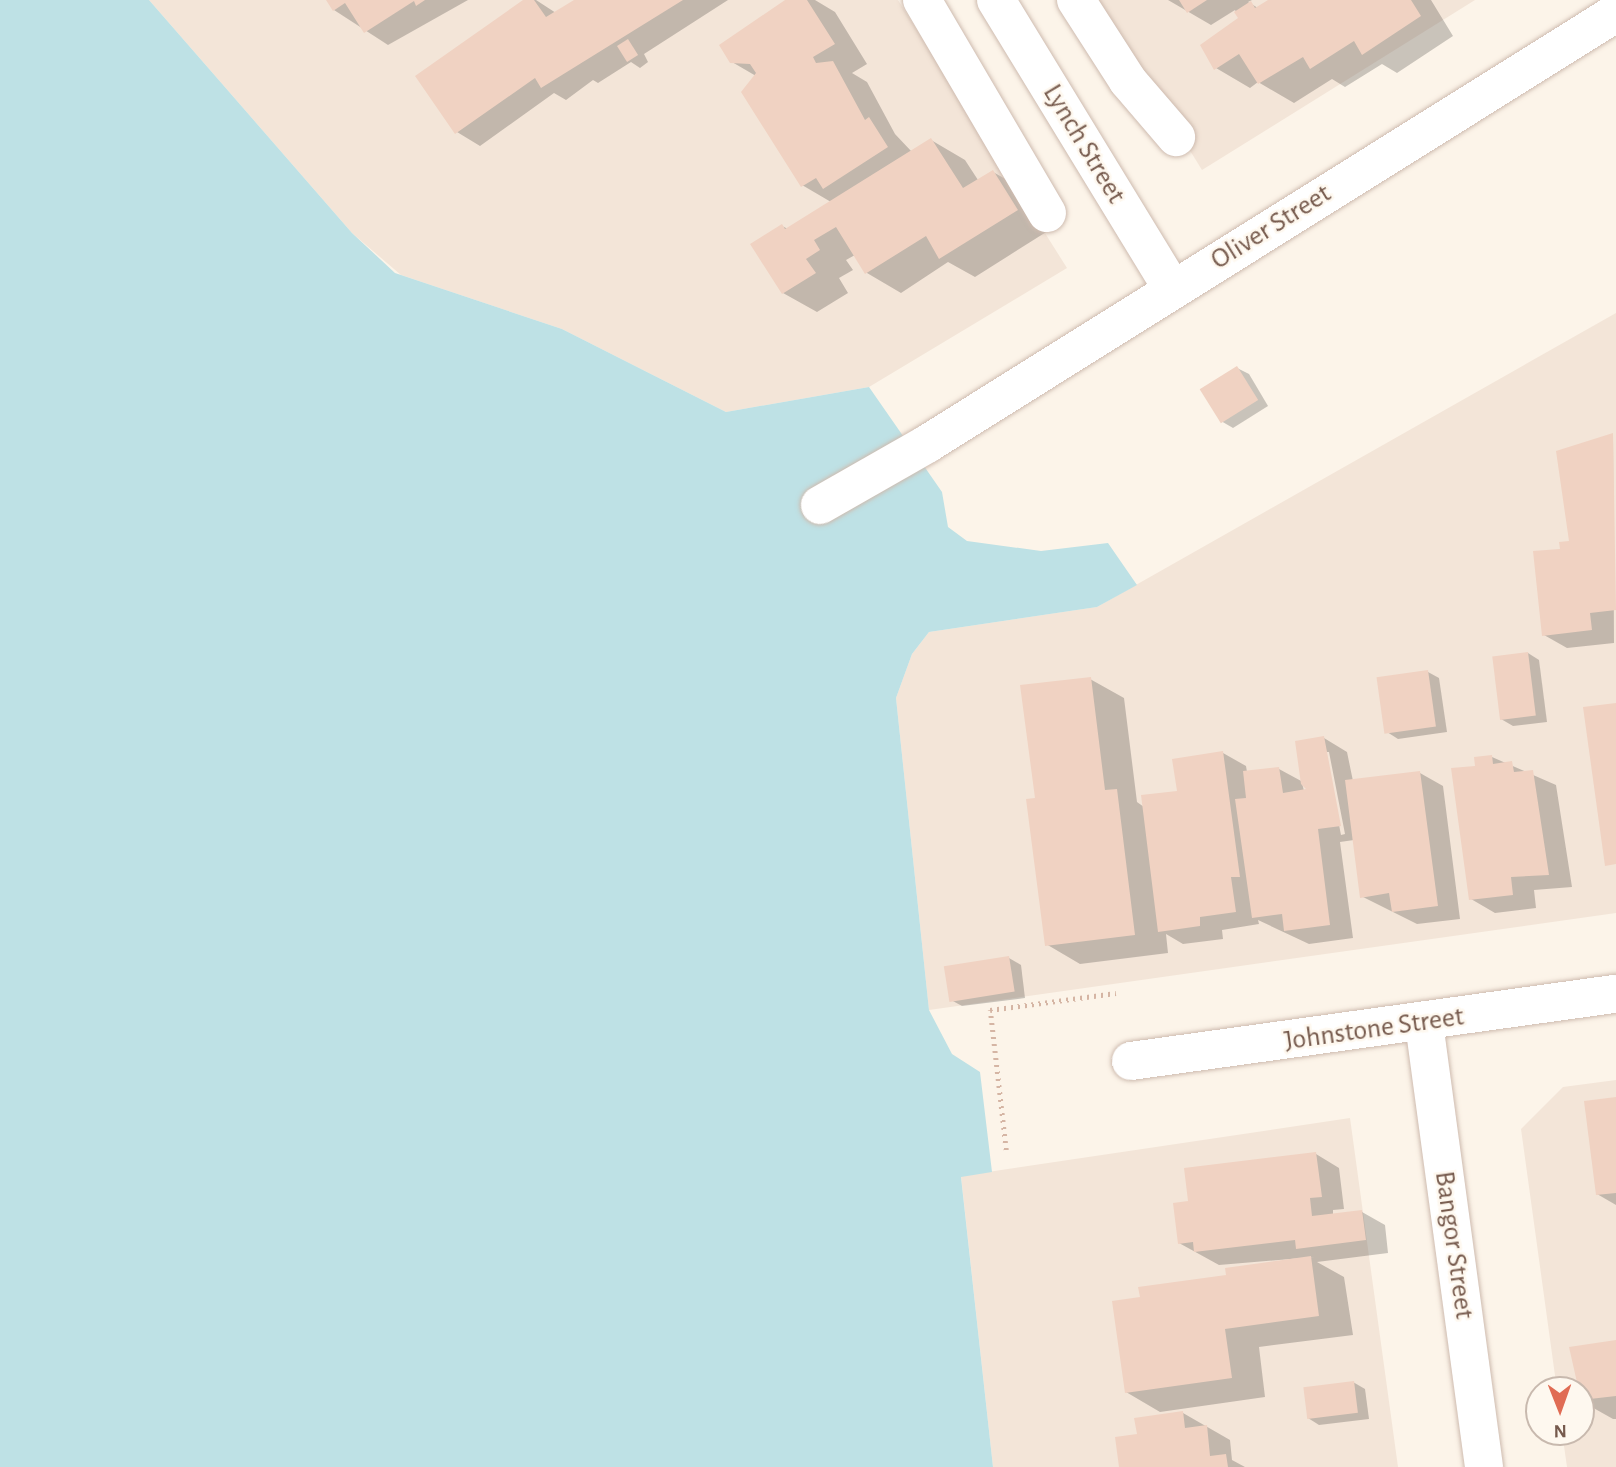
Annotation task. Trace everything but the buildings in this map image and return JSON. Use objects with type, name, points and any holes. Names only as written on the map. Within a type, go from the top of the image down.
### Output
[{"type":"street","points":[[922,0],[1047,213]]},
{"type":"street","name":"Lynch Street","points":[[996,0],[1172,288]]},
{"type":"street","points":[[1076,0],[1128,81],[1175,137]]},
{"type":"street","name":"Oliver Street","points":[[820,505],[927,444],[1172,288],[1616,13]]},
{"type":"street","name":"Johnstone Street","points":[[1131,1061],[1424,1023],[1616,994]]},
{"type":"street","name":"Bangor Street","points":[[1424,1023],[1484,1467]]},
{"type":"path","points":[[1006,1150],[990,1010],[1116,993]]},
{"type":"shaded area","points":[[149,0],[898,0],[1067,268],[869,387],[726,412],[562,329],[401,275],[352,233]]},
{"type":"shaded area","points":[[1097,0],[1475,0],[1202,170]]},
{"type":"shaded area","points":[[1616,313],[1616,913],[929,1010],[896,698],[912,654],[929,632],[1097,607]]},
{"type":"shaded area","points":[[1616,1080],[1616,1467],[1567,1467],[1564,1446],[1595,1446],[1595,1376],[1555,1376],[1521,1129],[1563,1087]]},
{"type":"shaded area","points":[[1350,1118],[1398,1467],[993,1467],[961,1176]]},
{"type":"water","points":[[0,0],[149,0],[352,233],[395,273],[562,329],[726,412],[869,387],[942,492],[948,527],[967,541],[1041,551],[1108,543],[1137,585],[1097,607],[929,632],[912,654],[896,698],[929,1010],[952,1054],[980,1072],[992,1172],[961,1177],[993,1467],[0,1467]]}]
